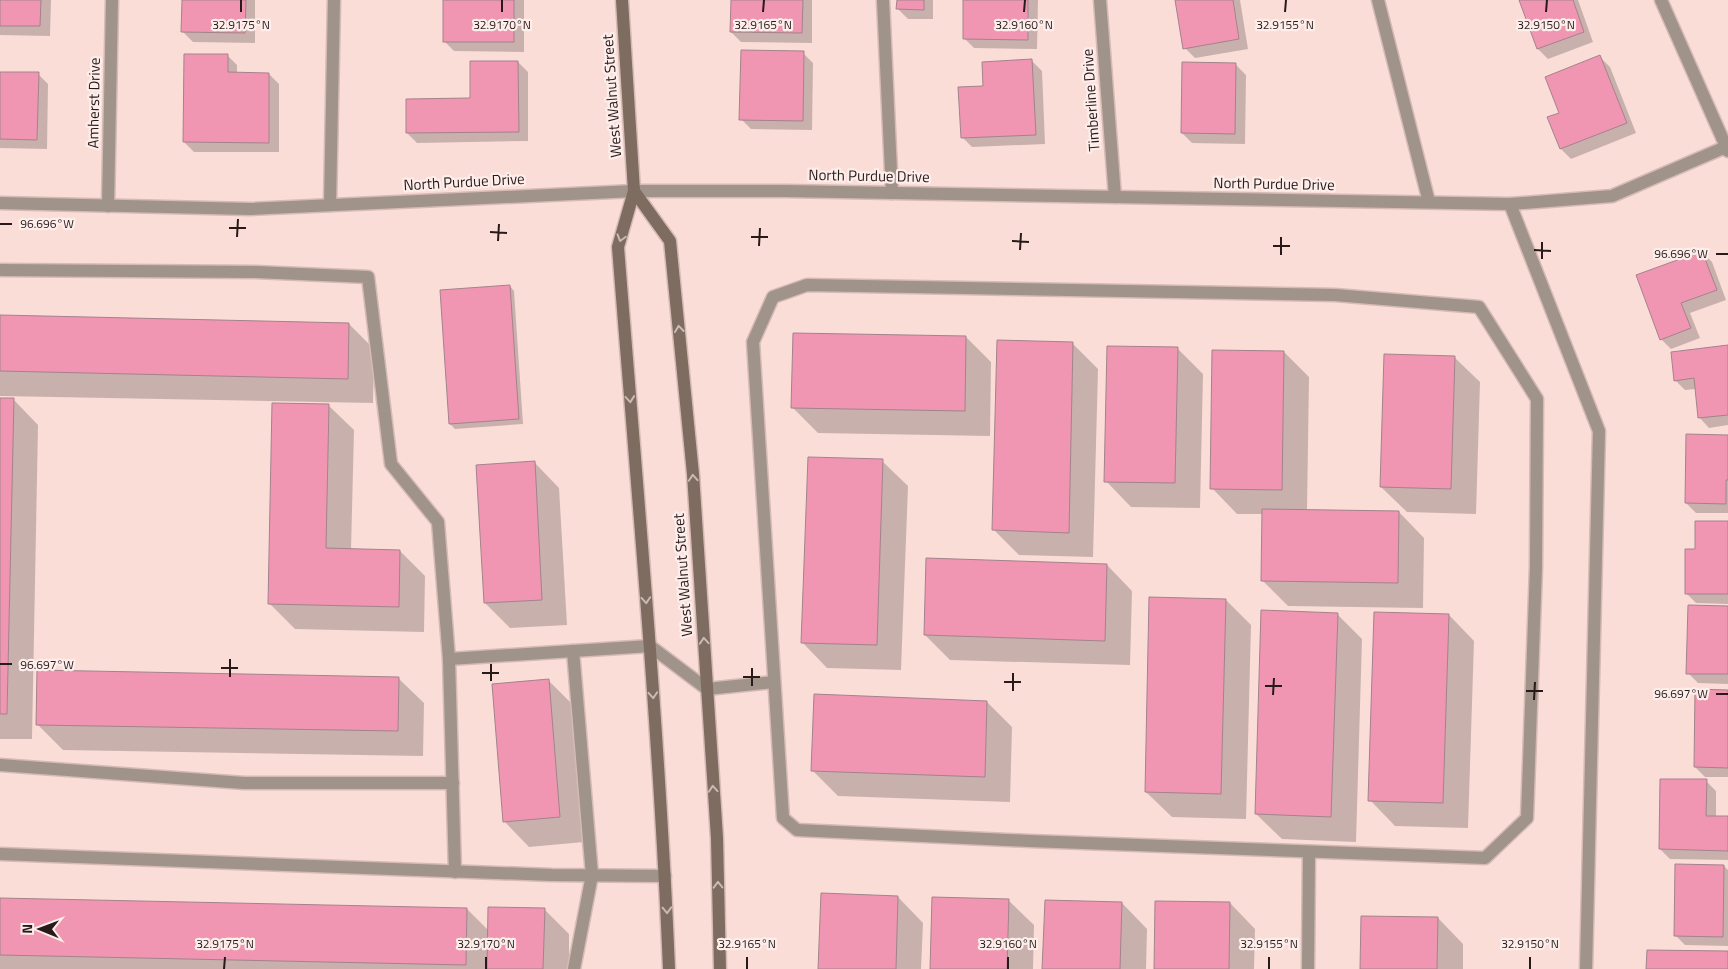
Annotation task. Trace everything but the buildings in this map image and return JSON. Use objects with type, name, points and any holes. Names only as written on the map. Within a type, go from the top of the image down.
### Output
[{"type":"main road","name":"West Walnut Street","points":[[622,0],[634,191],[618,247],[650,646],[669,969]]},
{"type":"main road","name":"West Walnut Street","points":[[634,191],[670,241],[693,474],[716,838],[720,969]]},
{"type":"street","name":"Amherst Drive","points":[[108,206],[112,0]]},
{"type":"street","points":[[330,205],[334,0]]},
{"type":"street","points":[[883,0],[892,193]]},
{"type":"street","name":"Timberline Drive","points":[[1100,0],[1115,197]]},
{"type":"street","points":[[1378,0],[1429,202]]},
{"type":"street","points":[[1661,0],[1727,148]]},
{"type":"street","name":"North Purdue Drive","points":[[0,202],[250,209],[634,191],[785,191],[1510,204],[1612,196],[1727,148]]},
{"type":"street","points":[[1510,204],[1599,431],[1586,969]]},
{"type":"street","points":[[0,270],[256,272],[368,277],[391,464],[438,522],[449,659],[455,872]]},
{"type":"street","points":[[807,285],[1335,295],[1479,307],[1537,399],[1536,567],[1527,818],[1485,858],[1039,842],[797,830],[783,818],[774,682],[753,342],[773,297],[807,285]]},
{"type":"street","points":[[449,659],[650,646],[707,689],[774,682]]},
{"type":"street","points":[[573,651],[592,875],[574,969]]},
{"type":"street","points":[[0,766],[244,783],[453,783]]},
{"type":"street","points":[[1308,969],[1309,852]]},
{"type":"street","points":[[0,854],[455,872],[665,876]]}]
